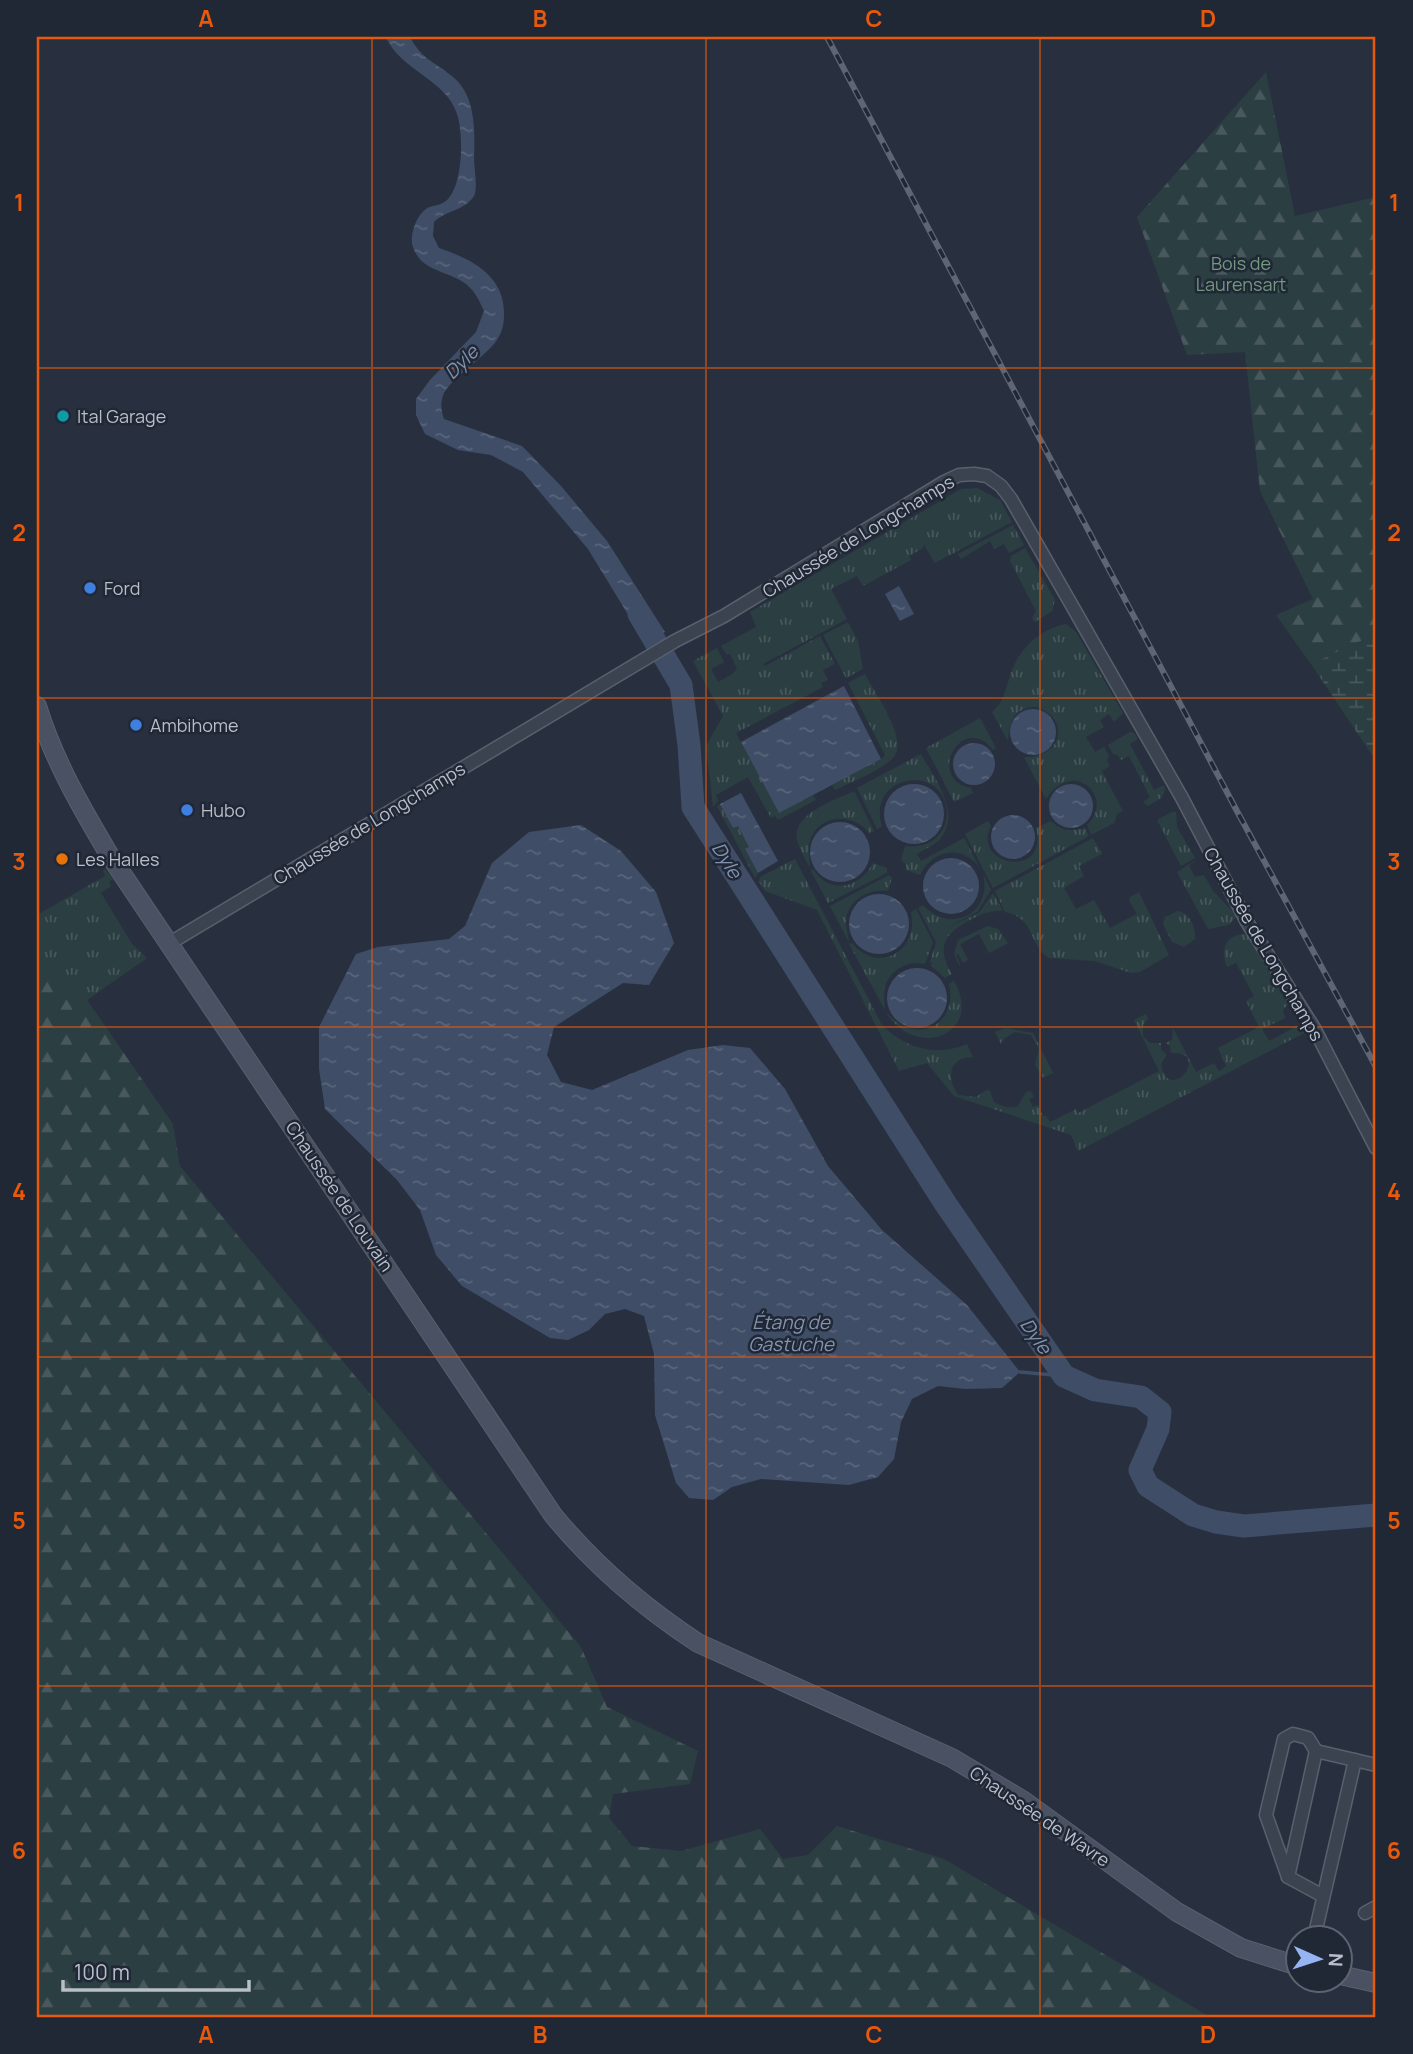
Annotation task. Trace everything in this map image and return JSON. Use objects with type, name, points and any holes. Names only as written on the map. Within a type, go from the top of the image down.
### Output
[{"type":"main road","name":"Chaussée de Louvain","points":[[37,706],[50,742],[86,816],[110,856],[553,1515],[619,1585],[698,1643]]},
{"type":"main road","name":"Chaussée de Wavre","points":[[698,1643],[952,1758],[1024,1801],[1177,1912],[1241,1948],[1284,1962]]},
{"type":"main road","points":[[1354,1978],[1376,1983]]},
{"type":"street","name":"Chaussée de Longchamps","points":[[170,943],[651,655],[724,616],[944,482],[959,475],[987,476],[1001,486],[1021,516],[1182,798],[1247,922],[1314,1028],[1376,1148]]},
{"type":"street","points":[[1288,1877],[1316,1751],[1308,1738],[1293,1734],[1284,1739],[1266,1815],[1288,1877],[1323,1896]]},
{"type":"street","points":[[1316,1751],[1376,1765]]},
{"type":"street","points":[[1317,1924],[1355,1760]]},
{"type":"green space","name":"Bois de Laurensart","points":[[1266,72],[1295,216],[1376,197],[1376,634],[1311,664],[1276,615],[1313,599],[1260,491],[1245,352],[1187,355],[1137,217]]},
{"type":"green space","points":[[977,488],[1000,500],[1012,522],[935,563],[924,545],[909,556],[911,560],[863,586],[857,576],[831,589],[847,619],[763,664],[765,666],[820,636],[835,664],[823,670],[828,680],[821,683],[823,687],[736,733],[779,813],[813,795],[816,800],[778,820],[775,816],[771,818],[748,777],[716,795],[718,801],[713,807],[706,746],[723,716],[693,661],[717,648],[724,662],[711,669],[718,682],[731,675],[737,669],[730,654],[727,655],[721,646],[756,627],[750,612],[961,489]]},
{"type":"green space","points":[[1013,525],[1024,545],[1009,553],[1004,544],[994,549],[990,541],[961,559],[958,554]]},
{"type":"green space","points":[[1025,548],[1055,600],[1052,611],[1035,622],[1032,618],[1036,611],[1010,561],[1011,556]]},
{"type":"green space","points":[[848,622],[858,641],[863,669],[846,678],[823,635]]},
{"type":"green space","points":[[1066,624],[1076,632],[1123,713],[1114,722],[1109,714],[1100,720],[1104,727],[1086,737],[1095,752],[1104,747],[1109,756],[1107,761],[1110,766],[1102,771],[1123,811],[1117,814],[1114,823],[1091,835],[1087,825],[1095,814],[1097,803],[1094,793],[1078,781],[1068,781],[1057,787],[1046,799],[1024,757],[1047,752],[1054,745],[1058,737],[1055,720],[1036,707],[1022,710],[1011,723],[1008,741],[992,712],[1002,699],[1015,664],[1025,648],[1039,635]]},
{"type":"green space","points":[[1376,634],[1376,761],[1311,664]]},
{"type":"green space","points":[[865,674],[889,716],[897,740],[897,750],[893,758],[881,767],[835,790],[832,785],[885,755],[848,683]]},
{"type":"green space","points":[[980,718],[996,748],[993,750],[982,740],[970,738],[960,742],[953,751],[949,761],[950,773],[957,782],[971,788],[973,793],[954,802],[926,748]]},
{"type":"green space","points":[[1130,732],[1138,739],[1130,744],[1154,790],[1164,785],[1161,798],[1148,806],[1143,802],[1150,797],[1129,756],[1121,760],[1118,755],[1113,754],[1108,745]]},
{"type":"green space","points":[[921,754],[939,784],[946,803],[939,791],[929,783],[910,780],[899,783],[890,789],[881,803],[882,827],[877,829],[857,788]]},
{"type":"green space","points":[[854,791],[874,831],[869,833],[862,826],[845,819],[836,819],[820,825],[810,841],[810,868],[798,843],[800,824],[815,810]]},
{"type":"green space","points":[[946,803],[948,818],[946,829],[932,846],[917,854],[921,861],[964,838],[979,867],[964,855],[948,853],[932,860],[920,875],[906,870],[906,865],[901,860],[905,846],[923,845],[935,839],[947,816]]},
{"type":"green space","points":[[720,804],[733,828],[738,825],[749,847],[745,850],[758,873],[755,878],[717,806]]},
{"type":"green space","points":[[1176,812],[1177,827],[1195,858],[1181,866],[1157,820]]},
{"type":"green space","points":[[988,821],[991,826],[988,840],[991,850],[1000,858],[1011,862],[1022,861],[1032,855],[1037,844],[1036,828],[1051,821],[1066,830],[1085,828],[1089,836],[993,888],[965,834]]},
{"type":"green space","points":[[1093,838],[1102,854],[1079,866],[1084,876],[1064,888],[1076,909],[1094,900],[1110,928],[1137,914],[1129,900],[1139,892],[1169,955],[1140,972],[1131,973],[1095,961],[1049,958],[1042,953],[1022,920],[1005,912],[995,891]]},
{"type":"green space","points":[[795,859],[882,1025],[901,1040],[922,1048],[944,1050],[967,1044],[973,1057],[954,1064],[951,1076],[959,1095],[976,1097],[987,1090],[994,1102],[1012,1107],[1018,1106],[1026,1092],[1031,1091],[1034,1097],[1029,1099],[1033,1107],[1038,1105],[1043,1116],[1050,1122],[1076,1109],[1078,1113],[1159,1071],[1134,1020],[1146,1014],[1148,1019],[1143,1025],[1143,1036],[1150,1043],[1161,1043],[1161,1050],[1167,1055],[1161,1068],[1167,1078],[1180,1078],[1189,1066],[1188,1059],[1183,1054],[1171,1053],[1170,1046],[1166,1043],[1172,1040],[1173,1028],[1196,1072],[1214,1063],[1219,1071],[1226,1066],[1218,1048],[1259,1027],[1246,1001],[1254,996],[1236,963],[1227,967],[1225,961],[1226,944],[1240,935],[1247,934],[1253,940],[1290,1002],[1283,1010],[1285,1018],[1262,1029],[1269,1041],[1297,1026],[1308,1031],[1078,1151],[1071,1135],[954,1096],[927,1063],[899,1071],[817,910],[765,891],[759,882],[760,877]]},
{"type":"green space","points":[[1196,860],[1189,866],[1195,877],[1204,875],[1213,891],[1237,916],[1229,925],[1208,929],[1177,872]]},
{"type":"green space","points":[[873,863],[887,868],[887,873],[828,903],[811,871],[813,869],[828,883],[844,886],[861,878]]},
{"type":"green space","points":[[105,869],[113,879],[109,882],[111,886],[101,893],[132,944],[147,958],[87,1000],[37,958],[37,915],[105,876]]},
{"type":"green space","points":[[983,874],[991,890],[977,912],[944,929],[979,913],[993,893],[1003,911],[978,916],[961,925],[949,936],[945,942],[944,956],[952,974],[945,978],[931,966],[936,942],[918,908],[923,905],[934,914],[945,918],[967,916],[982,900]]},
{"type":"green space","points":[[889,875],[892,878],[888,891],[867,894],[855,901],[851,907],[846,923],[849,942],[830,906]]},
{"type":"green space","points":[[916,909],[933,942],[925,964],[906,965],[891,976],[884,991],[885,1010],[849,944],[852,943],[873,957],[884,958],[895,954],[909,938],[911,912]]},
{"type":"green space","points":[[1178,911],[1189,918],[1194,930],[1195,939],[1184,947],[1172,942],[1163,924],[1165,917]]},
{"type":"green space","points":[[988,926],[998,929],[1008,943],[989,953],[979,934],[960,944],[968,960],[963,963],[958,954],[956,955],[959,965],[954,954],[958,940]]},
{"type":"green space","points":[[37,958],[87,1000],[173,1124],[180,1166],[581,1647],[607,1707],[698,1751],[690,1784],[613,1794],[609,1818],[632,1846],[681,1851],[760,1829],[783,1859],[808,1855],[837,1826],[944,1859],[1210,2017],[37,2017]]},
{"type":"green space","points":[[954,981],[961,999],[961,1014],[954,1026],[944,1034],[930,1038],[915,1036],[900,1028],[886,1013],[908,1028],[928,1029],[936,1025],[947,1012],[950,1003],[949,984]]},
{"type":"green space","points":[[1005,1028],[1033,1033],[1053,1073],[1043,1078],[1035,1065],[1039,1049],[1031,1035],[1015,1032],[1001,1044],[995,1032]]},
{"type":"water","points":[[386,37],[410,37],[424,56],[453,77],[466,94],[474,126],[475,192],[465,205],[434,222],[433,236],[439,248],[484,271],[493,280],[503,301],[504,319],[500,334],[494,344],[453,381],[444,393],[441,406],[444,419],[522,446],[561,486],[607,541],[665,632],[646,644],[588,549],[523,472],[491,455],[458,450],[425,434],[416,415],[416,399],[430,380],[476,332],[484,311],[467,285],[422,261],[413,247],[413,232],[419,216],[428,208],[446,201],[456,184],[461,160],[459,123],[452,102],[444,92],[402,58]]},
{"type":"water","points":[[899,586],[914,614],[900,621],[885,594]]},
{"type":"water","points":[[844,686],[881,759],[779,813],[741,742]]},
{"type":"water","points":[[1033,709],[1049,716],[1056,732],[1049,748],[1033,755],[1017,748],[1010,732],[1017,716]]},
{"type":"water","points":[[974,743],[989,749],[995,764],[989,779],[974,785],[959,779],[953,764],[959,749]]},
{"type":"water","points":[[908,784],[920,784],[939,797],[944,814],[942,826],[931,839],[920,844],[908,844],[889,831],[884,820],[884,808],[897,789]]},
{"type":"water","points":[[1071,784],[1087,790],[1093,806],[1087,822],[1071,828],[1055,822],[1049,806],[1055,790]]},
{"type":"water","points":[[741,793],[778,861],[758,873],[745,849],[749,847],[738,826],[733,828],[720,804]]},
{"type":"water","points":[[1013,815],[1022,816],[1029,821],[1034,828],[1034,846],[1029,853],[1022,858],[1013,859],[1004,858],[997,853],[992,846],[991,837],[992,828],[997,821],[1004,816]]},
{"type":"water","points":[[840,822],[857,827],[865,835],[870,852],[865,869],[857,877],[840,882],[823,877],[815,869],[810,852],[815,835],[823,827]]},
{"type":"water","name":"Étang de Gastuche","points":[[581,825],[621,851],[656,892],[674,943],[649,985],[623,983],[554,1027],[547,1055],[561,1082],[592,1090],[688,1050],[723,1045],[750,1048],[785,1089],[828,1166],[882,1230],[967,1305],[1020,1372],[1002,1388],[965,1389],[938,1386],[912,1399],[901,1422],[894,1459],[878,1477],[849,1485],[761,1479],[732,1487],[713,1500],[689,1498],[676,1483],[655,1415],[654,1354],[644,1316],[625,1309],[605,1314],[589,1330],[568,1340],[550,1338],[462,1286],[436,1255],[420,1210],[397,1180],[325,1109],[319,1069],[319,1027],[356,954],[378,947],[449,939],[465,926],[492,863],[529,832]]},
{"type":"water","points":[[945,858],[957,858],[967,862],[975,870],[979,886],[975,902],[967,910],[957,914],[945,914],[935,910],[927,902],[923,892],[923,880],[927,870],[935,862]]},
{"type":"water","points":[[873,894],[885,894],[904,907],[909,924],[907,936],[896,949],[885,954],[873,954],[854,941],[849,930],[849,918],[862,899]]},
{"type":"water","points":[[917,968],[934,973],[942,981],[947,998],[942,1015],[934,1023],[917,1028],[900,1023],[892,1015],[887,998],[892,981],[900,973]]},
{"type":"waterway","name":"Dyle","points":[[639,614],[681,685],[693,807],[945,1203],[1064,1376],[1095,1390],[1141,1397],[1160,1412],[1158,1429],[1140,1470],[1148,1486],[1193,1515],[1244,1526],[1376,1515]]},
{"type":"waterway","points":[[1020,1372],[1064,1376]]},
{"type":"railway","points":[[827,37],[1238,813],[1376,1067]]},
{"type":"place","name":"Ital Garage","points":[[63,416]]},
{"type":"place","name":"Ford","points":[[90,588]]},
{"type":"place","name":"Ambihome","points":[[136,725]]},
{"type":"place","name":"Hubo","points":[[187,810]]},
{"type":"place","name":"Les Halles","points":[[62,859]]}]
